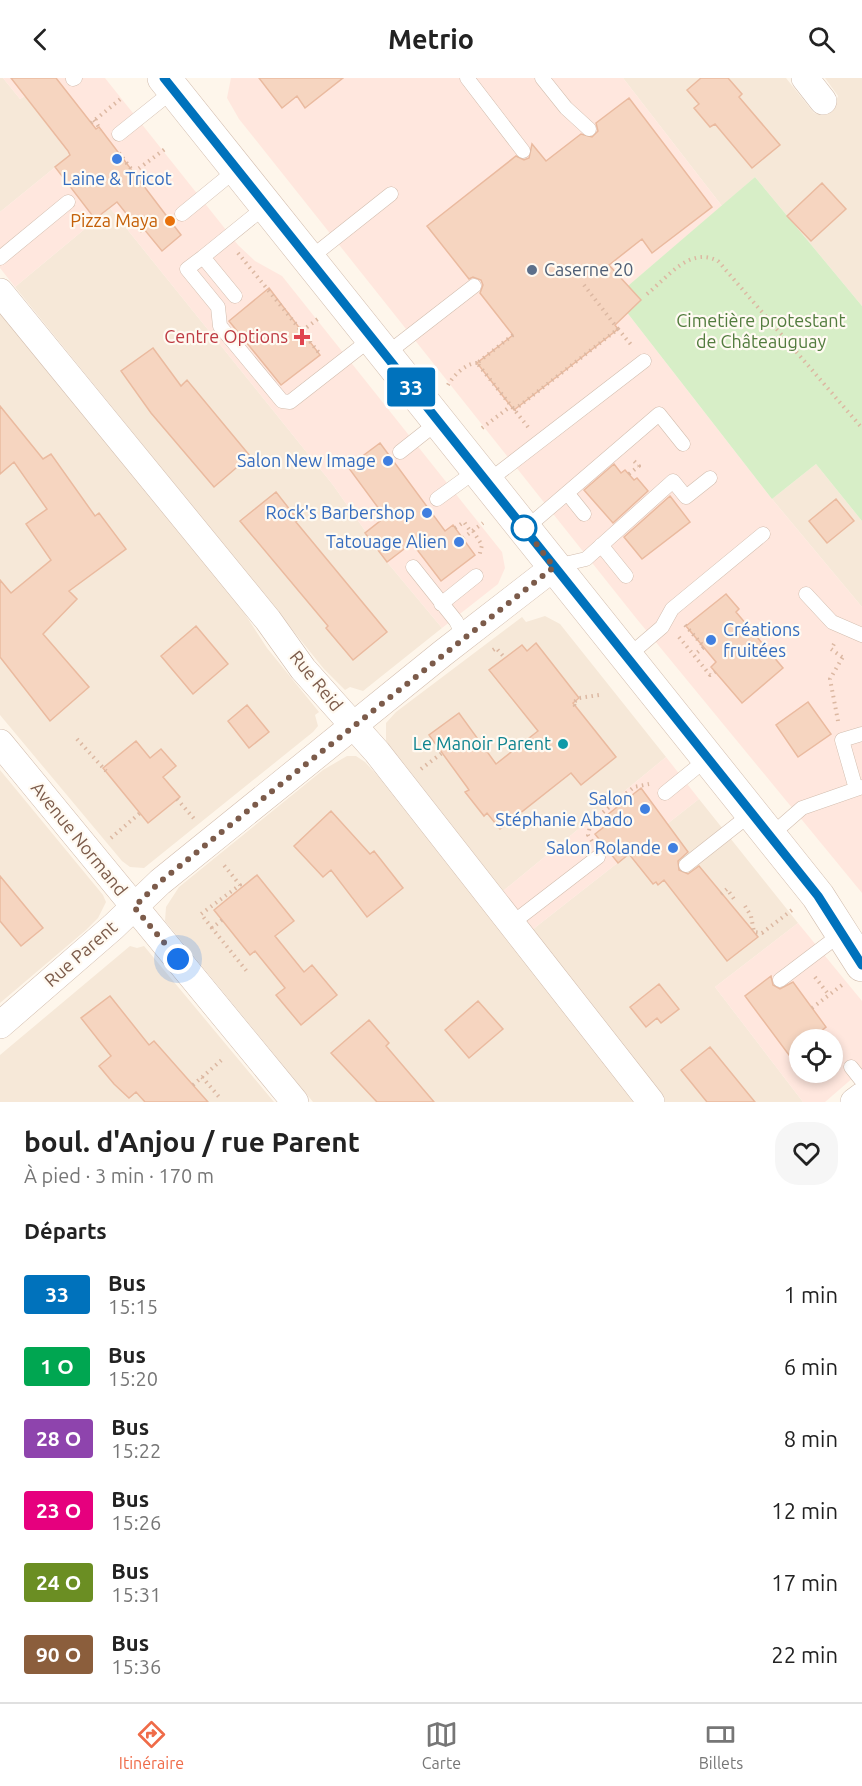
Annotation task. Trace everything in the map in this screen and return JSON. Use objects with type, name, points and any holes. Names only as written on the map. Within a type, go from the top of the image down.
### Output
[{"type":"street","points":[[805,78],[823,101]]},
{"type":"street","points":[[176,82],[266,206],[761,824],[805,903],[852,929],[856,972]]},
{"type":"street","name":"Rue Reid","points":[[0,292],[260,611],[303,669],[377,752],[651,1102]]},
{"type":"street","name":"Rue Parent","points":[[0,1025],[134,907],[204,836],[353,726],[554,567]]},
{"type":"street","name":"Avenue Normand","points":[[0,742],[295,1102]]},
{"type":"street","points":[[854,1102],[862,1096]]},
{"type":"lane","points":[[467,78],[524,150]]},
{"type":"lane","points":[[542,78],[566,108],[589,129]]},
{"type":"lane","points":[[119,134],[176,82]]},
{"type":"lane","points":[[182,214],[237,169]]},
{"type":"lane","points":[[309,259],[391,194]]},
{"type":"lane","points":[[0,258],[68,202]]},
{"type":"lane","points":[[266,206],[187,269],[218,307],[220,326],[282,401],[290,402],[474,286]]},
{"type":"lane","points":[[203,258],[235,296]]},
{"type":"lane","points":[[437,499],[482,476],[644,362]]},
{"type":"lane","points":[[525,529],[659,414],[683,444]]},
{"type":"lane","points":[[400,452],[439,422]]},
{"type":"lane","points":[[554,567],[586,559],[673,481],[686,497],[710,478]]},
{"type":"lane","points":[[568,494],[584,514]]},
{"type":"lane","points":[[627,657],[662,627],[672,609],[763,534]]},
{"type":"lane","points":[[601,545],[626,576]]},
{"type":"lane","points":[[413,567],[456,621],[464,637]]},
{"type":"lane","points":[[441,604],[476,570]]},
{"type":"lane","points":[[806,594],[832,622],[862,635]]},
{"type":"lane","points":[[686,865],[761,824],[859,788],[842,740],[862,734]]},
{"type":"lane","points":[[665,793],[708,758]]},
{"type":"lane","points":[[511,924],[598,857]]},
{"type":"lane","points":[[780,980],[852,929]]},
{"type":"lane","points":[[851,1067],[862,1081]]},
{"type":"path","points":[[99,127],[93,122],[123,97]]},
{"type":"path","points":[[134,172],[165,149]]},
{"type":"path","points":[[226,238],[320,355]]},
{"type":"path","points":[[647,294],[692,257],[706,255],[718,261],[862,428]]},
{"type":"path","points":[[477,363],[516,412],[618,329],[584,285]]},
{"type":"path","points":[[302,331],[319,318]]},
{"type":"path","points":[[448,385],[451,379],[471,363],[477,363],[513,335]]},
{"type":"path","points":[[482,428],[511,406]]},
{"type":"path","points":[[455,528],[464,522],[482,545],[476,570]]},
{"type":"path","points":[[463,538],[483,523]]},
{"type":"path","points":[[687,626],[704,647],[694,655]]},
{"type":"path","points":[[677,634],[710,675],[715,672]]},
{"type":"path","points":[[494,650],[496,648],[505,658]]},
{"type":"path","points":[[831,649],[843,656],[830,679],[834,703]]},
{"type":"path","points":[[575,706],[573,703],[579,698],[599,695]]},
{"type":"path","points":[[77,739],[106,771]]},
{"type":"path","points":[[591,822],[634,787],[647,783]]},
{"type":"path","points":[[177,799],[241,886],[201,914],[249,974]]},
{"type":"path","points":[[105,843],[140,813]]},
{"type":"path","points":[[721,894],[727,889],[734,898]]},
{"type":"path","points":[[745,906],[751,916],[754,932],[762,933],[805,903]]},
{"type":"path","points":[[212,928],[222,920]]},
{"type":"path","points":[[810,970],[829,995]]},
{"type":"path","points":[[812,1008],[856,972]]},
{"type":"path","points":[[193,1085],[244,1041]]},
{"type":"path","points":[[202,1077],[220,1098]]},
{"type":"shaded area","points":[[0,78],[3,78],[20,99],[25,96],[70,155],[0,212]]},
{"type":"shaded area","points":[[3,78],[105,78],[238,245],[255,261],[282,276],[502,552],[505,568],[498,584],[442,628],[387,562],[333,485],[110,208],[15,287],[0,268],[0,212],[70,155],[25,96],[20,99]]},
{"type":"shaded area","points":[[231,78],[623,78],[722,206],[615,297],[772,499],[862,607],[862,893],[636,618],[239,119],[227,98]]},
{"type":"shaded area","points":[[623,78],[786,78],[814,113],[824,115],[833,108],[838,96],[825,78],[862,78],[862,306],[755,177],[722,206]]},
{"type":"shaded area","points":[[110,208],[333,485],[387,562],[442,628],[363,691],[350,687],[345,690],[324,669],[15,287]]},
{"type":"shaded area","points":[[0,311],[241,608],[267,648],[319,712],[315,715],[318,726],[313,732],[144,868],[130,867],[122,861],[0,715]]},
{"type":"shaded area","points":[[816,464],[862,521],[862,607],[772,499]]},
{"type":"shaded area","points":[[545,616],[560,624],[666,757],[503,891],[386,741],[386,723],[396,712],[522,617],[526,622]]},
{"type":"shaded area","points":[[347,756],[356,756],[378,776],[635,1102],[313,1102],[165,921],[166,907],[179,887],[323,770]]},
{"type":"shaded area","points":[[666,757],[699,799],[532,930],[503,891]]},
{"type":"shaded area","points":[[0,770],[103,895],[106,902],[98,918],[86,930],[0,1003]]},
{"type":"shaded area","points":[[699,799],[798,923],[715,987],[803,1102],[665,1102],[532,930]]},
{"type":"shaded area","points":[[798,923],[862,1001],[862,1070],[825,1102],[803,1102],[715,987]]},
{"type":"shaded area","points":[[130,946],[137,948],[144,946],[274,1102],[0,1102],[0,1055]]},
{"type":"green space","name":"Cimetière protestant de Châteauguay","points":[[755,177],[862,306],[862,521],[816,464],[772,499],[615,297]]},
{"type":"building","points":[[11,78],[56,78],[96,129],[99,127],[181,235],[162,251],[144,229],[141,232],[117,202],[95,219],[55,167],[70,155],[68,151]]},
{"type":"building","points":[[259,78],[343,78],[305,108],[297,96],[282,108]]},
{"type":"building","points":[[701,78],[728,78],[742,94],[739,97],[780,145],[752,168],[715,124],[710,127],[694,108],[699,104],[687,90]]},
{"type":"building","name":"Caserne 20","points":[[629,98],[712,207],[652,253],[642,239],[609,265],[641,300],[615,325],[618,329],[514,410],[477,363],[513,335],[480,293],[483,285],[481,280],[473,277],[469,279],[427,226],[516,156],[524,160],[529,158],[532,144],[546,161],[581,134],[592,137],[598,131],[596,123]]},
{"type":"building","points":[[822,183],[846,209],[811,241],[787,216]]},
{"type":"building","points":[[269,288],[320,355],[281,385],[229,321]]},
{"type":"building","points":[[153,348],[181,386],[187,380],[250,456],[214,487],[151,413],[121,371]]},
{"type":"building","points":[[0,406],[43,459],[51,454],[95,516],[99,513],[126,549],[69,591],[77,599],[43,634],[89,687],[50,721],[0,657],[0,580],[11,593],[51,560],[26,524],[47,509],[14,462],[0,474]]},
{"type":"building","points":[[380,443],[445,531],[453,525],[475,555],[441,581],[412,543],[387,562],[365,533],[385,517],[348,467]]},
{"type":"building","points":[[614,464],[621,473],[625,470],[634,480],[637,478],[648,491],[613,523],[584,490]]},
{"type":"building","points":[[276,492],[298,520],[296,522],[387,632],[353,660],[326,628],[328,626],[240,521]]},
{"type":"building","points":[[670,496],[690,522],[642,559],[624,537]]},
{"type":"building","points":[[836,499],[854,521],[827,543],[809,521]]},
{"type":"building","points":[[726,594],[739,609],[736,612],[783,668],[742,703],[711,667],[716,662],[686,626]]},
{"type":"building","points":[[196,626],[228,664],[193,694],[161,656]]},
{"type":"building","name":"Le Manoir Parent","points":[[536,643],[579,698],[573,703],[616,757],[581,785],[571,773],[500,829],[487,813],[484,816],[465,792],[469,790],[429,735],[459,713],[496,764],[538,731],[489,670],[522,645],[527,651]]},
{"type":"building","points":[[808,702],[831,734],[798,757],[776,725]]},
{"type":"building","points":[[247,705],[269,732],[249,748],[228,721]]},
{"type":"building","points":[[136,741],[150,758],[161,749],[176,766],[163,777],[180,797],[148,823],[103,768]]},
{"type":"building","points":[[641,788],[688,852],[678,861],[679,870],[688,874],[699,866],[758,937],[727,961],[664,880],[658,885],[656,882],[653,884],[629,854],[618,863],[595,834],[605,826],[601,820]]},
{"type":"building","points":[[331,811],[370,854],[374,851],[403,888],[367,917],[331,870],[323,877],[294,846]]},
{"type":"building","points":[[257,875],[294,921],[275,936],[304,972],[312,965],[337,995],[301,1025],[276,995],[285,988],[255,951],[250,955],[214,910]]},
{"type":"building","points":[[0,876],[43,928],[21,946],[0,921]]},
{"type":"building","points":[[771,976],[773,985],[780,989],[793,982],[826,1027],[824,1029],[789,1029],[789,1055],[745,996]]},
{"type":"building","points":[[659,984],[679,1009],[661,1023],[657,1018],[646,1027],[630,1007]]},
{"type":"building","points":[[110,996],[149,1045],[154,1041],[208,1102],[145,1102],[136,1092],[129,1098],[114,1084],[99,1066],[111,1056],[81,1018]]},
{"type":"building","points":[[478,1001],[503,1029],[469,1058],[445,1030]]},
{"type":"building","points":[[369,1020],[389,1043],[386,1046],[434,1102],[377,1102],[331,1053]]},
{"type":"building","points":[[710,1047],[755,1102],[707,1102],[681,1070]]},
{"type":"bus line","name":"33","points":[[164,78],[818,896],[862,965]]},
{"type":"place","name":"Laine & Tricot","points":[[117,159]]},
{"type":"place","name":"Pizza Maya","points":[[170,221]]},
{"type":"place","name":"Caserne 20","points":[[532,270]]},
{"type":"place","name":"Centre Options","points":[[302,337]]},
{"type":"place","name":"Salon New Image","points":[[388,461]]},
{"type":"place","name":"Rock's Barbershop","points":[[427,513]]},
{"type":"place","name":"Tatouage Alien","points":[[459,542]]},
{"type":"place","name":"Créations fruitées","points":[[711,640]]},
{"type":"place","name":"Le Manoir Parent","points":[[563,744]]},
{"type":"place","name":"Salon Stéphanie Abado","points":[[645,809]]},
{"type":"place","name":"Salon Rolande","points":[[673,848]]},
{"type":"route","points":[[178,959],[134,907],[160,882],[271,792],[554,567],[524,528]]}]
